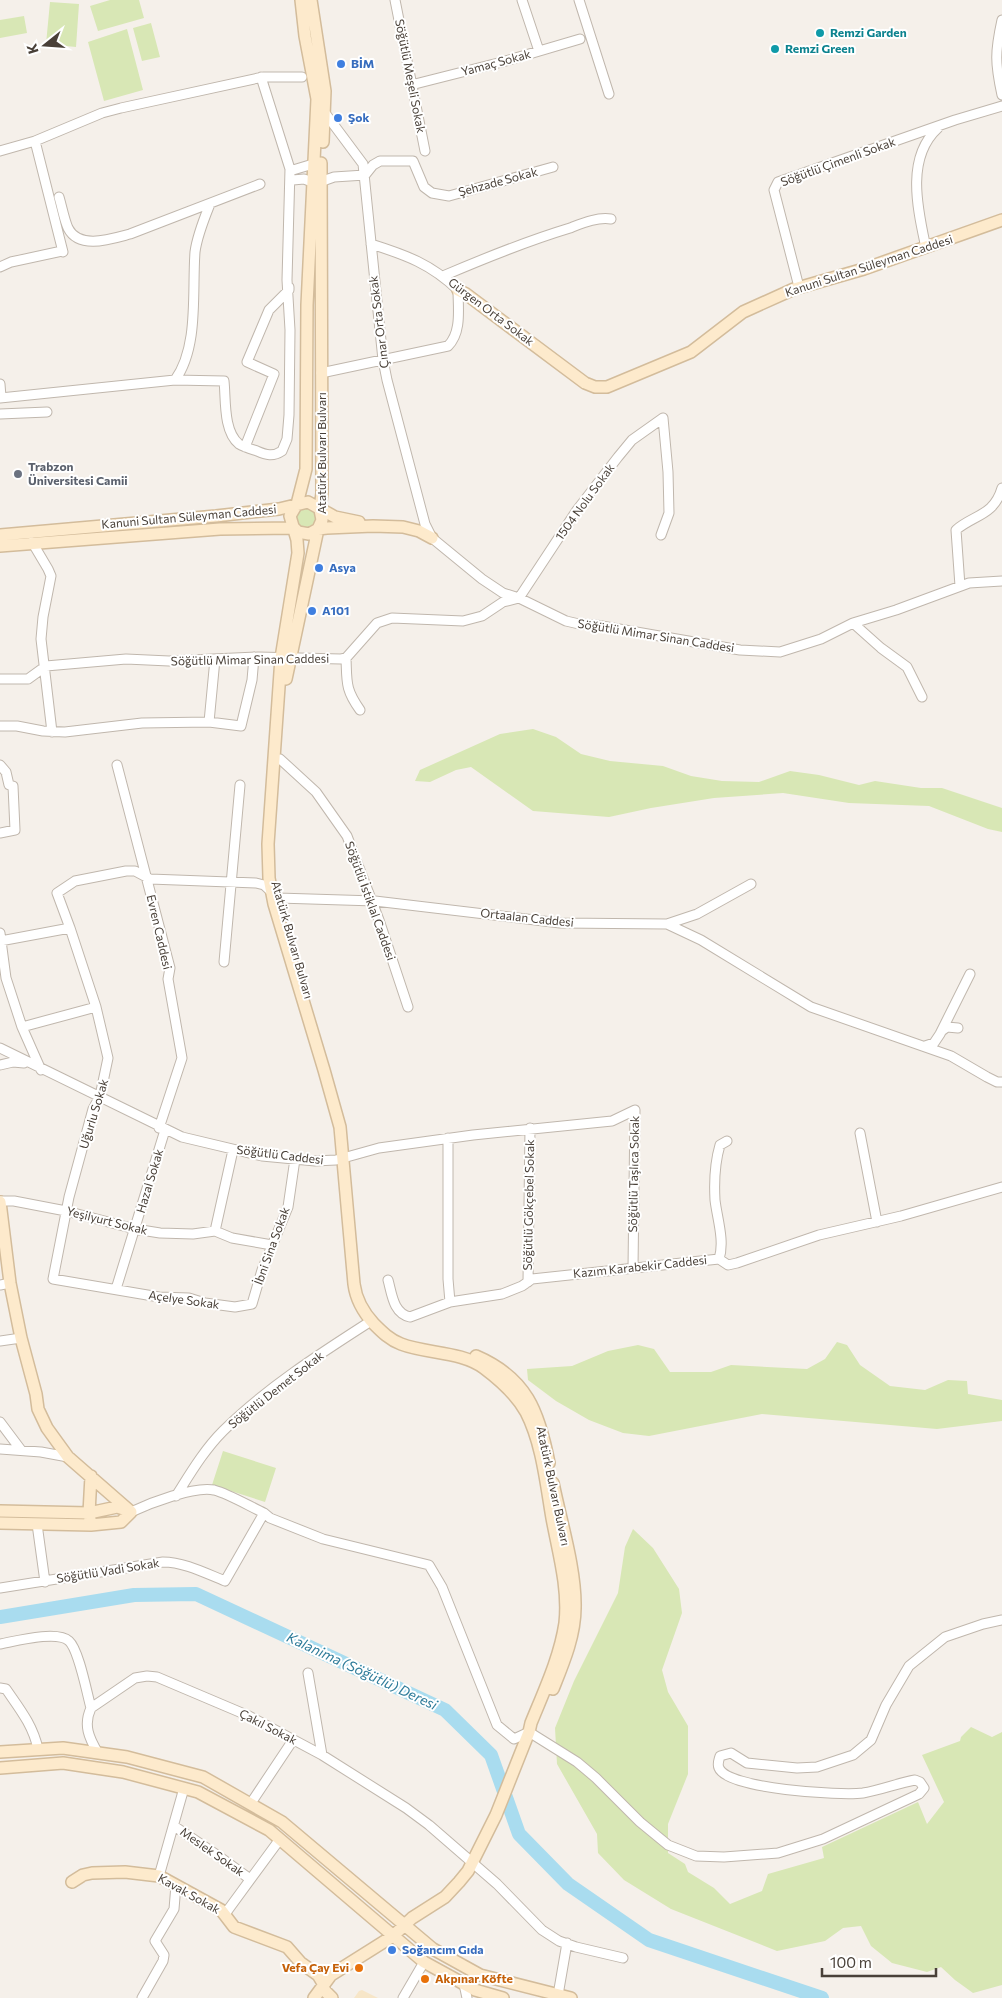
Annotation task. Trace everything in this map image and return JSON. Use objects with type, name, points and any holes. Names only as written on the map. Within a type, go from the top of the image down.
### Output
[{"type":"street","name":"Atatürk Bulvarı Bulvarı","points":[[275,894],[274,840],[287,669],[286,658],[318,529],[322,520],[320,510],[322,493],[321,373],[316,182],[313,164],[317,98],[305,36],[301,0]]},
{"type":"street","name":"Atatürk Bulvarı Bulvarı","points":[[311,0],[323,68],[325,113],[316,182],[307,305],[306,469],[297,504],[290,516],[297,540],[296,565],[268,844],[275,894],[336,1111],[346,1157],[359,1285],[366,1304],[371,1312],[391,1331],[401,1337],[477,1356],[504,1372],[522,1390],[534,1409],[542,1430],[574,1581],[575,1610],[566,1657],[536,1727],[530,1732]]},
{"type":"street","name":"Söğütlü Meşeli Sokak","points":[[395,0],[425,151]]},
{"type":"street","points":[[522,0],[539,51]]},
{"type":"street","points":[[579,0],[609,94]]},
{"type":"street","points":[[1002,20],[996,54],[996,71],[1002,95]]},
{"type":"street","name":"Yamaç Sokak","points":[[412,85],[502,62],[580,39]]},
{"type":"street","points":[[0,151],[35,141],[102,113],[262,77],[302,76]]},
{"type":"street","points":[[245,446],[274,374],[247,362],[269,310],[288,290],[293,170],[262,77]]},
{"type":"street","points":[[0,384],[0,398],[175,380],[224,381],[227,418],[237,442],[266,455],[273,455],[282,451],[287,439],[290,330],[287,280],[290,169],[262,77]]},
{"type":"street","name":"Söğütlü Çimenli Sokak","points":[[799,288],[774,190],[778,182],[942,124],[1002,106]]},
{"type":"street","name":"Çınar Orta Sokak","points":[[325,113],[363,164],[386,380],[417,495],[432,538]]},
{"type":"street","points":[[926,248],[916,201],[917,179],[920,159],[929,136],[942,124]]},
{"type":"street","points":[[0,267],[11,262],[63,252],[35,141]]},
{"type":"street","name":"Şehzade Sokak","points":[[365,175],[373,165],[380,161],[413,161],[424,187],[432,194],[449,196],[553,167]]},
{"type":"street","points":[[293,170],[313,164]]},
{"type":"street","points":[[293,180],[304,179],[316,182],[334,177],[365,175]]},
{"type":"street","points":[[59,197],[68,227],[73,235],[80,240],[91,241],[130,234],[260,184]]},
{"type":"street","points":[[175,380],[184,366],[187,357],[191,328],[195,251],[210,204]]},
{"type":"street","points":[[443,276],[491,255],[557,232],[599,219],[611,219]]},
{"type":"street","name":"Kanuni Sultan Süleyman Caddesi","points":[[607,387],[691,352],[743,312],[799,288],[864,269],[1002,220]]},
{"type":"street","name":"Gürgen Orta Sokak","points":[[371,244],[429,266],[458,290],[585,383],[595,387],[607,387]]},
{"type":"street","points":[[321,373],[448,346],[456,335],[458,290]]},
{"type":"street","points":[[0,414],[47,412]]},
{"type":"street","name":"1504 Nolu Sokak","points":[[519,598],[577,510],[618,457],[632,440],[663,418],[668,472],[669,513],[661,534]]},
{"type":"street","points":[[960,586],[956,530],[986,514],[1002,488]]},
{"type":"street","name":"Kanuni Sultan Süleyman Caddesi","points":[[0,535],[223,515],[279,509],[308,502],[313,503],[320,510],[335,516],[373,526]]},
{"type":"street","name":"Kanuni Sultan Süleyman Caddesi","points":[[0,546],[228,528],[294,528],[303,534],[308,534],[318,529],[373,526],[413,529],[432,538]]},
{"type":"street","points":[[432,538],[496,589],[519,598]]},
{"type":"street","points":[[32,542],[48,569],[50,576],[41,630],[52,732]]},
{"type":"street","name":"Söğütlü Mimar Sinan Caddesi","points":[[0,679],[28,679],[46,666],[126,660],[169,661],[254,657],[346,658],[372,626],[382,621],[413,618],[463,621],[482,616],[503,602],[519,598],[566,621],[579,624],[596,625],[740,650],[780,652],[820,639],[853,623],[896,610],[969,583],[1002,581]]},
{"type":"street","points":[[853,623],[881,648],[907,667],[922,697]]},
{"type":"street","points":[[0,726],[17,726],[52,732],[79,731],[142,723],[209,722],[241,726],[252,680],[254,657]]},
{"type":"street","points":[[346,658],[347,687],[360,710]]},
{"type":"street","points":[[209,722],[215,659]]},
{"type":"street","name":"Söğütlü İstiklal Caddesi","points":[[280,759],[316,792],[347,836],[408,1007]]},
{"type":"street","points":[[0,765],[6,772],[9,785],[13,786],[15,830],[0,833]]},
{"type":"street","name":"Evren Caddesi","points":[[117,765],[170,968],[170,986],[182,1049],[180,1065],[162,1129]]},
{"type":"street","points":[[224,962],[240,785]]},
{"type":"street","name":"Ortaalan Caddesi","points":[[57,893],[75,881],[85,878],[135,871],[150,879],[256,883],[264,885],[275,894],[371,901],[560,923],[667,924],[701,940],[811,1007],[951,1056],[998,1082],[1002,1082]]},
{"type":"street","points":[[667,924],[697,914],[751,884]]},
{"type":"street","name":"Uğurlu Sokak","points":[[53,1279],[66,1211],[93,1109],[100,1096],[108,1058],[96,1007],[57,893]]},
{"type":"street","points":[[41,1070],[3,979],[1,938],[70,928]]},
{"type":"street","points":[[925,1046],[934,1043],[943,1030],[970,974]]},
{"type":"street","points":[[22,1027],[96,1007]]},
{"type":"street","points":[[943,1030],[947,1027],[958,1028]]},
{"type":"street","name":"Söğütlü Caddesi","points":[[0,1048],[41,1070],[100,1096],[162,1129],[182,1137],[233,1150],[296,1159],[330,1161],[379,1148],[578,1123]]},
{"type":"street","points":[[0,1065],[13,1062],[29,1064]]},
{"type":"street","name":"Söğütlü Taşlıca Sokak","points":[[578,1123],[612,1121],[635,1110],[633,1268]]},
{"type":"street","name":"Söğütlü Gökçebel Sokak","points":[[528,1282],[530,1128]]},
{"type":"street","name":"Hazal Sokak","points":[[116,1289],[135,1229],[162,1129]]},
{"type":"street","points":[[860,1133],[878,1222]]},
{"type":"street","points":[[448,1138],[448,1279],[450,1302]]},
{"type":"street","points":[[719,1259],[720,1242],[715,1198],[716,1159],[720,1145],[727,1141]]},
{"type":"street","points":[[215,1231],[233,1150]]},
{"type":"street","name":"Atatürk Bulvarı Bulvarı","points":[[314,1998],[336,1971],[393,1936],[445,1897],[459,1882],[472,1862],[496,1815],[530,1732],[531,1723],[562,1640],[566,1608],[547,1492],[531,1422],[518,1400],[509,1389],[482,1366],[461,1358],[399,1344],[371,1321],[363,1311],[355,1292],[346,1157]]},
{"type":"street","name":"İbni Sina Sokak","points":[[252,1304],[262,1270],[288,1207],[296,1159]]},
{"type":"street","name":"Kazım Karabekir Caddesi","points":[[388,1280],[394,1304],[403,1315],[410,1317],[450,1302],[502,1294],[532,1279],[719,1259],[728,1265],[738,1263],[819,1235],[878,1222],[1002,1187]]},
{"type":"street","points":[[0,1201],[5,1284],[36,1394],[38,1409],[47,1428],[68,1457],[131,1512]]},
{"type":"street","name":"Yeşilyurt Sokak","points":[[0,1201],[14,1201],[66,1211],[135,1229],[160,1233],[193,1234],[215,1231],[232,1238],[272,1244]]},
{"type":"street","name":"Açelye Sokak","points":[[53,1279],[158,1297],[189,1298],[205,1303],[235,1307],[252,1304]]},
{"type":"street","name":"Söğütlü Demet Sokak","points":[[176,1496],[204,1454],[222,1432],[324,1352],[371,1321]]},
{"type":"street","points":[[0,1341],[21,1338]]},
{"type":"street","points":[[0,1422],[20,1450]]},
{"type":"street","points":[[0,1448],[68,1457]]},
{"type":"street","points":[[91,1476],[89,1513],[91,1525]]},
{"type":"street","points":[[0,1523],[91,1525],[121,1522],[131,1512],[154,1501],[194,1490],[215,1490],[264,1513],[270,1518],[323,1539],[429,1566],[442,1587],[497,1726],[514,1739],[530,1732],[577,1762],[596,1778],[640,1822],[668,1845],[696,1856],[724,1857],[778,1853],[822,1839],[918,1794],[924,1788],[920,1782],[915,1780],[862,1793],[846,1794],[769,1788],[729,1776],[719,1769],[720,1756],[732,1753],[747,1763],[797,1768],[817,1767],[853,1755],[871,1740],[886,1705],[909,1666],[945,1637],[983,1624],[1002,1620]]},
{"type":"street","points":[[0,1511],[89,1513],[117,1507],[131,1512]]},
{"type":"street","name":"Söğütlü Vadi Sokak","points":[[0,1588],[163,1562],[186,1566],[225,1581],[264,1513]]},
{"type":"street","points":[[38,1524],[45,1582]]},
{"type":"street","points":[[0,1644],[48,1636],[63,1638],[70,1642],[78,1662],[90,1708],[87,1729],[98,1753]]},
{"type":"street","points":[[308,1673],[322,1755]]},
{"type":"street","name":"Çakıl Sokak","points":[[90,1708],[116,1693],[135,1678],[147,1676],[158,1677],[249,1716],[322,1755],[406,1808],[429,1825],[497,1884],[542,1930],[567,1944],[623,1958]]},
{"type":"street","points":[[0,1681],[3,1689],[29,1723],[35,1734],[38,1748]]},
{"type":"street","points":[[251,1803],[293,1740]]},
{"type":"street","points":[[0,1752],[38,1748],[63,1748],[126,1757],[203,1777],[282,1822],[433,1949],[480,1976],[571,1998]]},
{"type":"street","points":[[0,1768],[63,1763],[124,1772],[198,1792],[269,1830],[424,1962],[475,1990],[503,1998]]},
{"type":"street","points":[[159,1876],[184,1788]]},
{"type":"street","name":"Meslek Sokak","points":[[174,1826],[250,1879]]},
{"type":"street","points":[[225,1914],[280,1839]]},
{"type":"street","name":"Kavak Sokak","points":[[72,1882],[83,1875],[92,1873],[125,1872],[159,1876],[225,1914],[234,1927],[287,1947],[301,1963],[318,1975],[324,1984],[324,1990],[332,1998]]},
{"type":"street","points":[[142,1998],[163,1961],[164,1954],[155,1941],[174,1910],[176,1885]]},
{"type":"street","points":[[558,1995],[567,1944]]},
{"type":"street","points":[[403,1998],[424,1962]]},
{"type":"street","points":[[464,1984],[467,1998]]},
{"type":"green space","points":[[110,0],[139,0],[144,18],[98,31],[90,6]]},
{"type":"green space","points":[[50,2],[79,4],[76,47],[46,44]]},
{"type":"green space","points":[[24,16],[27,33],[0,38],[0,20]]},
{"type":"green space","points":[[151,23],[160,57],[142,61],[133,28]]},
{"type":"green space","points":[[127,29],[143,90],[104,101],[88,42]]},
{"type":"green space","points":[[304,505],[316,512],[315,523],[306,529],[299,527],[293,514]]},
{"type":"green space","points":[[533,729],[556,737],[581,754],[610,761],[663,766],[691,776],[722,781],[759,782],[790,771],[819,775],[859,785],[875,781],[921,788],[942,788],[1002,808],[1002,832],[988,829],[929,806],[849,803],[783,793],[714,798],[609,817],[533,811],[471,767],[456,770],[430,782],[415,781],[420,770],[500,734]]},
{"type":"green space","points":[[837,1342],[847,1345],[860,1365],[890,1386],[925,1390],[948,1380],[967,1381],[968,1394],[1002,1400],[1002,1421],[937,1429],[762,1414],[649,1436],[623,1433],[589,1420],[556,1401],[528,1380],[527,1369],[572,1366],[608,1351],[638,1345],[654,1349],[670,1372],[711,1372],[731,1365],[807,1369],[825,1359]]},
{"type":"green space","points":[[223,1451],[276,1468],[265,1502],[212,1485]]},
{"type":"green space","points":[[633,1529],[653,1548],[679,1589],[682,1613],[662,1670],[668,1692],[688,1726],[688,1774],[668,1824],[668,1853],[685,1864],[688,1872],[714,1888],[730,1904],[762,1891],[768,1874],[824,1858],[822,1847],[918,1802],[927,1824],[944,1802],[922,1755],[960,1741],[961,1737],[971,1727],[992,1737],[1002,1732],[1002,1985],[973,1993],[941,1967],[927,1972],[892,1963],[871,1946],[861,1926],[843,1928],[825,1941],[777,1951],[671,1909],[624,1880],[598,1853],[597,1834],[557,1764],[555,1728],[574,1681],[618,1593],[625,1547]]},
{"type":"sand","points":[[362,1990],[378,1998],[354,1998]]},
{"type":"waterway","name":"Kalanima (Söğütlü) Deresi","points":[[0,1617],[134,1595],[196,1594],[445,1710],[491,1755],[519,1834],[568,1884],[649,1940],[822,1998]]},
{"type":"place","name":"Remzi Garden","points":[[820,33]]},
{"type":"place","name":"Remzi Green","points":[[775,49]]},
{"type":"place","name":"BİM","points":[[341,64]]},
{"type":"place","name":"Şok","points":[[338,118]]},
{"type":"place","name":"Trabzon Üniversitesi Camii","points":[[18,474]]},
{"type":"place","name":"Asya","points":[[319,568]]},
{"type":"place","name":"A101","points":[[312,611]]},
{"type":"place","name":"Soğancım Gıda","points":[[392,1950]]},
{"type":"place","name":"Vefa Çay Evi","points":[[359,1968]]},
{"type":"place","name":"Akpınar Köfte","points":[[425,1979]]}]
